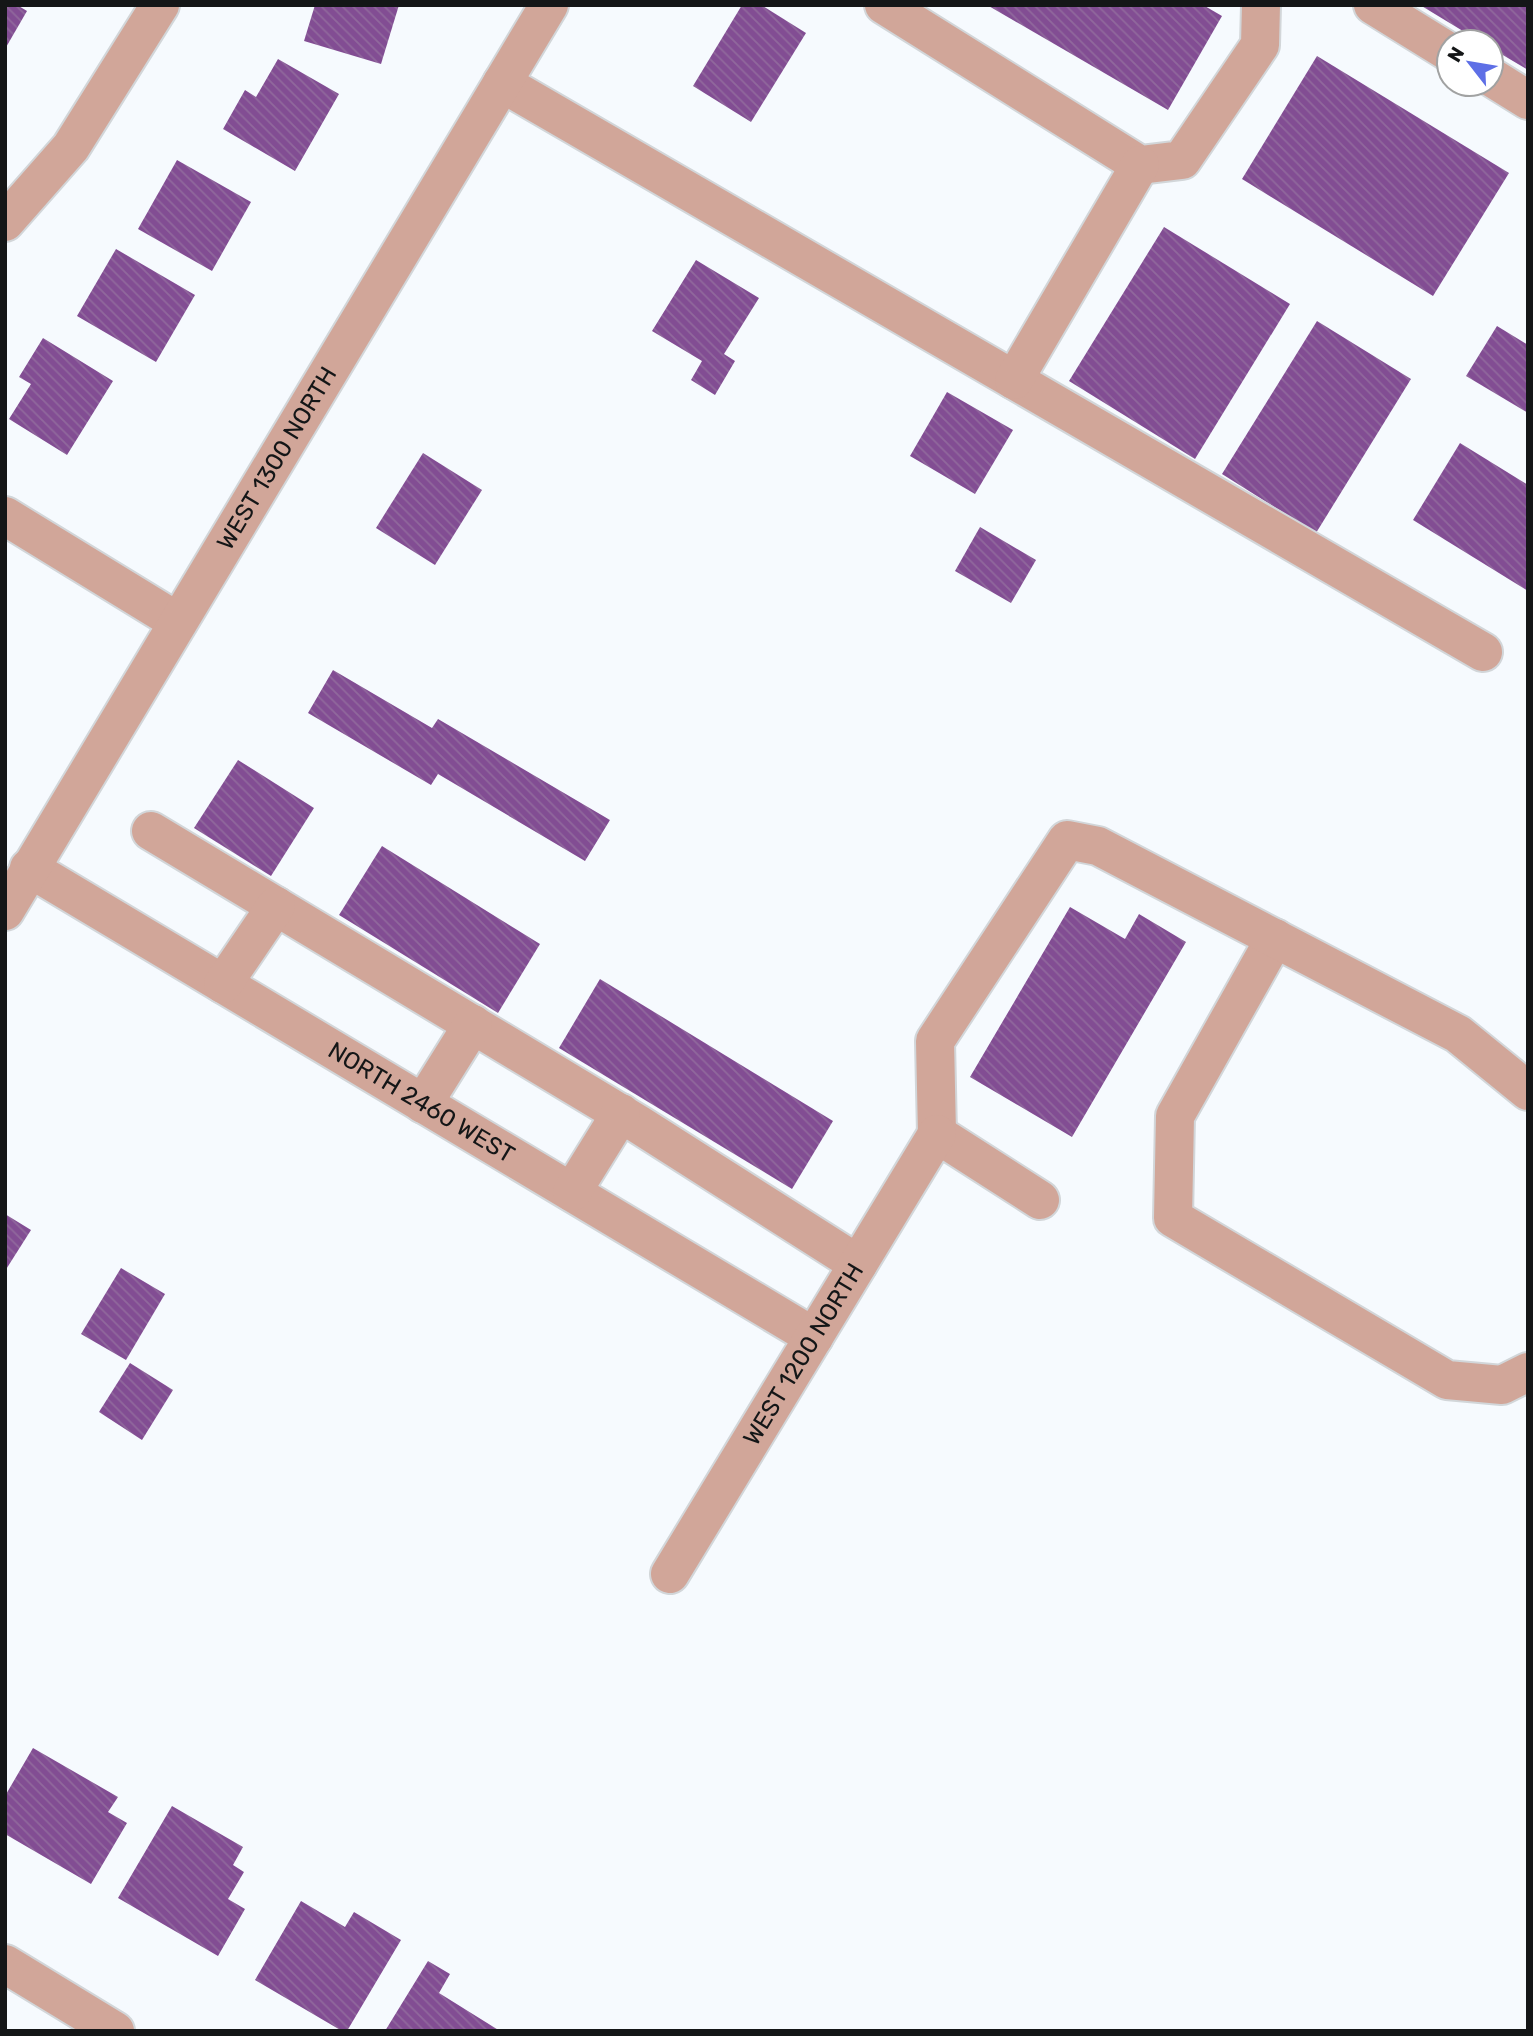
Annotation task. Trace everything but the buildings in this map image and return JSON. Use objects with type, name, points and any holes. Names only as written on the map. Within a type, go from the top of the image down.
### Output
[{"type":"street","points":[[5,222],[71,147],[160,5]]},
{"type":"street","name":"WEST 1300 NORTH","points":[[5,911],[549,5]]},
{"type":"street","points":[[884,5],[1140,165],[1182,160],[1260,45],[1261,5]]},
{"type":"street","points":[[1373,5],[1435,43]]},
{"type":"street","points":[[502,83],[1483,652]]},
{"type":"street","points":[[1505,86],[1528,100]]},
{"type":"street","points":[[1014,380],[1140,165]]},
{"type":"street","points":[[5,516],[178,622]]},
{"type":"street","points":[[151,831],[621,1113],[858,1264]]},
{"type":"street","points":[[1040,1199],[937,1134],[935,1041],[1067,840],[1098,846],[1458,1034],[1528,1091]]},
{"type":"street","name":"NORTH 2460 WEST","points":[[29,868],[814,1337]]},
{"type":"street","points":[[223,984],[276,906]]},
{"type":"street","points":[[1275,938],[1175,1116],[1173,1218],[1447,1380],[1502,1385],[1528,1372]]},
{"type":"street","points":[[424,1104],[473,1024]]},
{"type":"street","points":[[572,1192],[621,1113]]},
{"type":"street","name":"WEST 1200 NORTH","points":[[670,1574],[937,1134]]},
{"type":"street","points":[[5,1964],[115,2031]]}]
